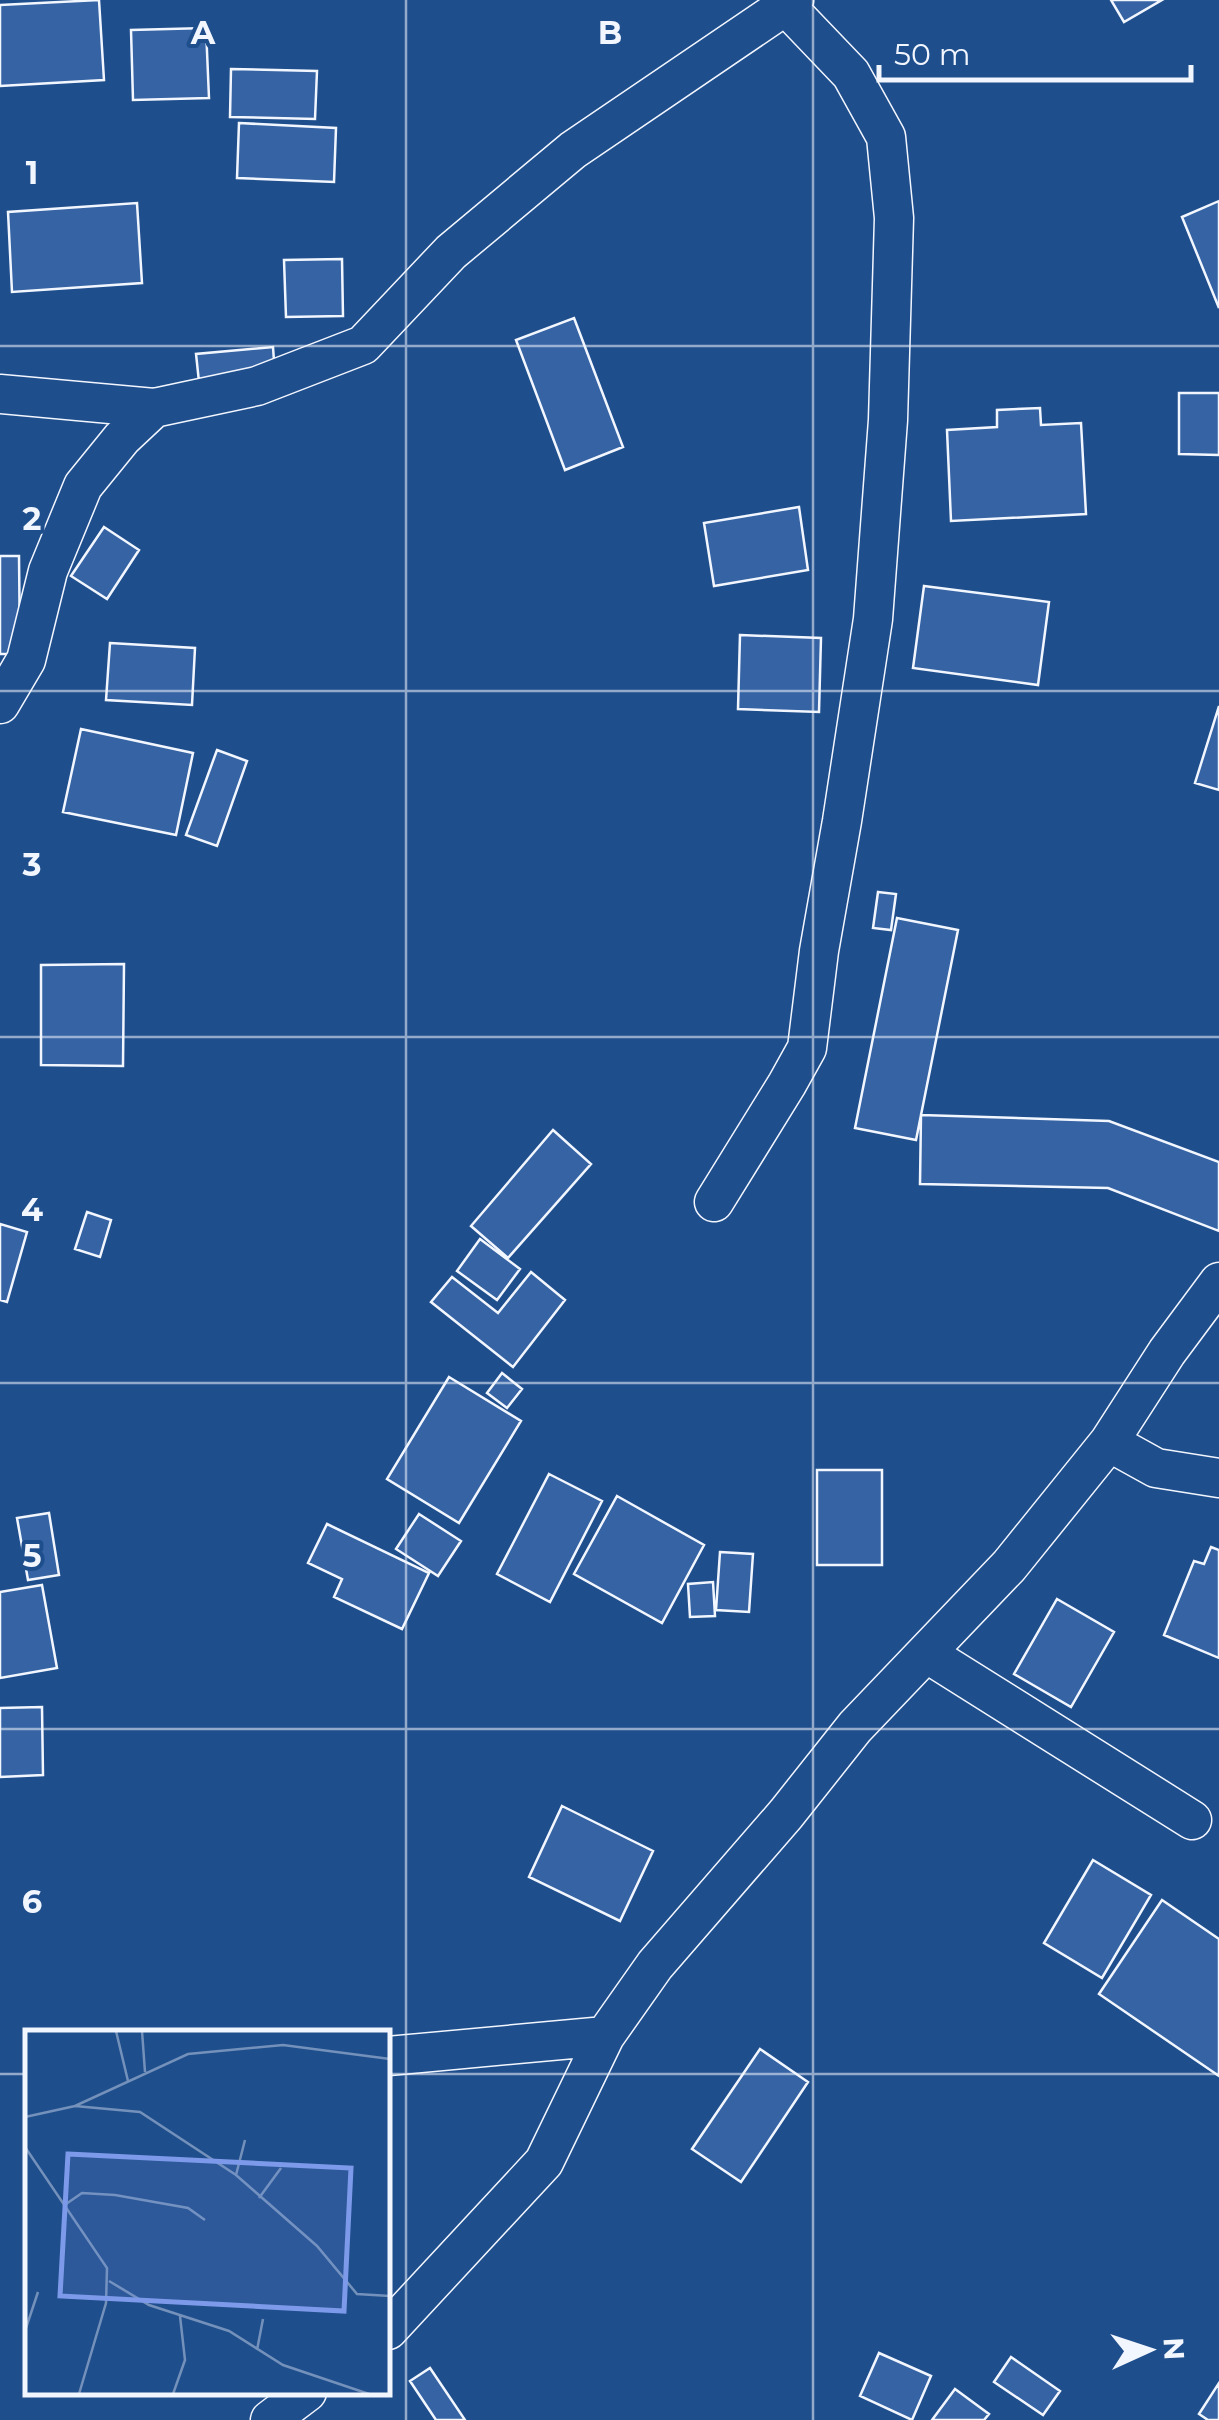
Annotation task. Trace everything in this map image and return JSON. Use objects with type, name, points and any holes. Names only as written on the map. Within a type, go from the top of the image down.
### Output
[{"type":"street","points":[[0,394],[154,408],[258,386],[363,345],[451,252],[572,150],[790,3],[851,74],[886,138],[894,218],[888,420],[873,618],[806,1048],[714,1202]]},
{"type":"street","points":[[0,704],[26,660],[48,571],[83,486],[122,438],[154,408]]},
{"type":"street","points":[[390,2328],[544,2162],[605,2036],[655,1965],[786,1814],[854,1727],[1009,1566],[1109,1442],[1167,1352],[1219,1282]]},
{"type":"street","points":[[1109,1442],[1156,1468],[1219,1478]]},
{"type":"street","points":[[926,1653],[1192,1820]]},
{"type":"street","points":[[390,2056],[605,2036]]},
{"type":"street","points":[[270,2420],[303,2395]]},
{"type":"building","points":[[99,0],[104,80],[0,86],[0,5]]},
{"type":"building","points":[[1111,0],[1162,0],[1124,22]]},
{"type":"building","points":[[206,28],[209,98],[133,100],[131,30]]},
{"type":"building","points":[[231,69],[317,71],[315,119],[230,117]]},
{"type":"building","points":[[239,123],[336,128],[334,182],[237,178]]},
{"type":"building","points":[[1219,201],[1219,308],[1182,217]]},
{"type":"building","points":[[137,203],[142,283],[12,292],[8,212]]},
{"type":"building","points":[[342,259],[343,316],[286,317],[284,260]]},
{"type":"building","points":[[574,318],[623,447],[565,470],[516,340]]},
{"type":"building","points":[[273,347],[275,375],[199,382],[196,354]]},
{"type":"building","points":[[1179,393],[1219,393],[1219,455],[1179,454]]},
{"type":"building","points":[[1040,408],[1041,425],[1081,423],[1086,514],[951,521],[947,430],[997,427],[997,410]]},
{"type":"building","points":[[799,507],[808,570],[714,586],[704,523]]},
{"type":"building","points":[[104,527],[139,550],[107,599],[71,576]]},
{"type":"building","points":[[0,556],[19,556],[20,654],[0,654]]},
{"type":"building","points":[[924,586],[1049,602],[1038,685],[913,668]]},
{"type":"building","points":[[740,635],[821,638],[819,712],[738,709]]},
{"type":"building","points":[[110,643],[195,648],[192,705],[106,700]]},
{"type":"building","points":[[1219,706],[1219,790],[1195,783]]},
{"type":"building","points":[[81,729],[193,753],[176,835],[63,812]]},
{"type":"building","points":[[217,750],[247,761],[217,846],[186,835]]},
{"type":"building","points":[[878,892],[896,894],[891,930],[873,928]]},
{"type":"building","points":[[897,918],[958,930],[916,1140],[855,1128]]},
{"type":"building","points":[[124,964],[123,1066],[41,1065],[41,965]]},
{"type":"building","points":[[921,1115],[1109,1121],[1219,1162],[1219,1231],[1108,1188],[920,1184]]},
{"type":"building","points":[[553,1130],[591,1164],[508,1258],[471,1226]]},
{"type":"building","points":[[87,1212],[111,1220],[100,1257],[75,1249]]},
{"type":"building","points":[[0,1224],[27,1232],[7,1302],[0,1300]]},
{"type":"building","points":[[480,1239],[520,1269],[497,1300],[457,1271]]},
{"type":"building","points":[[531,1272],[565,1300],[513,1367],[431,1302],[452,1277],[498,1313]]},
{"type":"building","points":[[502,1373],[522,1389],[507,1408],[487,1393]]},
{"type":"building","points":[[449,1377],[521,1421],[459,1523],[387,1479]]},
{"type":"building","points":[[817,1470],[882,1470],[882,1565],[817,1565]]},
{"type":"building","points":[[549,1474],[602,1501],[550,1602],[497,1574]]},
{"type":"building","points":[[617,1496],[704,1545],[662,1623],[574,1574]]},
{"type":"building","points":[[49,1513],[59,1575],[28,1580],[17,1518]]},
{"type":"building","points":[[419,1514],[461,1541],[438,1576],[396,1549]]},
{"type":"building","points":[[327,1524],[429,1573],[402,1629],[334,1597],[342,1579],[308,1563]]},
{"type":"building","points":[[1211,1547],[1219,1550],[1219,1658],[1164,1635],[1194,1561],[1204,1564]]},
{"type":"building","points":[[720,1552],[753,1554],[749,1612],[716,1610]]},
{"type":"building","points":[[713,1582],[715,1616],[690,1617],[688,1584]]},
{"type":"building","points":[[42,1585],[57,1668],[0,1678],[0,1592]]},
{"type":"building","points":[[1057,1599],[1114,1632],[1071,1707],[1014,1674]]},
{"type":"building","points":[[42,1707],[43,1775],[0,1777],[0,1708]]},
{"type":"building","points":[[562,1806],[653,1851],[620,1921],[529,1877]]},
{"type":"building","points":[[1093,1860],[1151,1895],[1102,1978],[1044,1943]]},
{"type":"building","points":[[1162,1900],[1219,1939],[1219,2076],[1099,1994]]},
{"type":"building","points":[[760,2049],[808,2082],[741,2182],[692,2149]]},
{"type":"building","points":[[879,2353],[931,2376],[912,2420],[860,2396]]},
{"type":"building","points":[[1011,2357],[1060,2391],[1043,2415],[994,2382]]},
{"type":"building","points":[[430,2368],[465,2420],[436,2420],[410,2381]]},
{"type":"building","points":[[1219,2383],[1219,2420],[1208,2420],[1199,2414]]},
{"type":"building","points":[[955,2389],[989,2414],[984,2420],[932,2420]]}]
